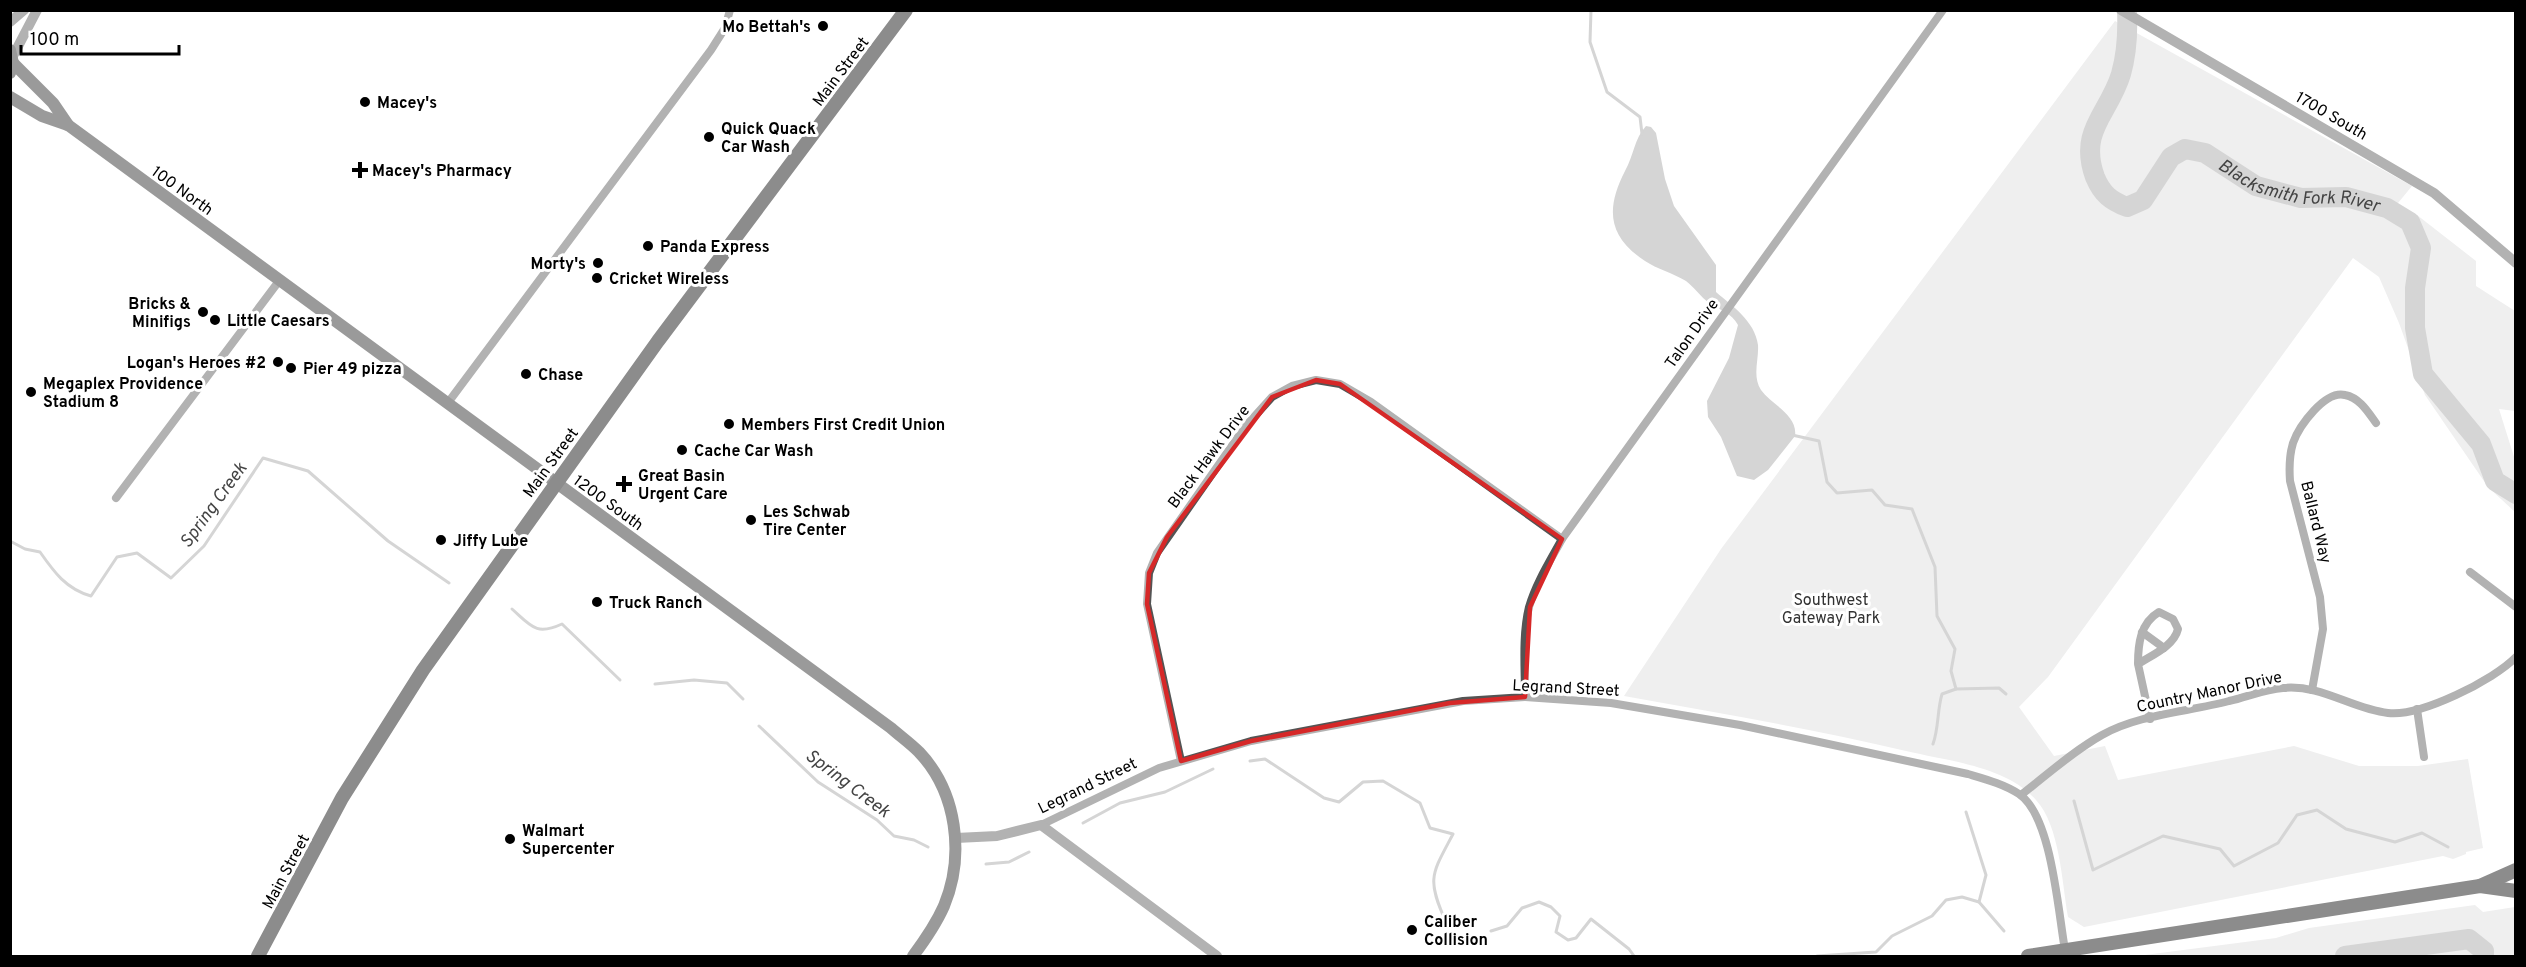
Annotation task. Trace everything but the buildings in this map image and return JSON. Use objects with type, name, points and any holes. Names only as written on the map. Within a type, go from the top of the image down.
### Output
[{"type":"main road","name":"Main Street","points":[[258,957],[342,798],[423,670],[658,341],[906,10]]},
{"type":"main road","name":"100 North","points":[[12,61],[53,103],[68,125]]},
{"type":"main road","name":"100 North","points":[[10,97],[42,116],[68,125],[279,281]]},
{"type":"main road","name":"1200 South","points":[[279,281],[891,728],[919,752],[940,781],[950,808],[956,838],[953,874],[944,905],[933,928],[913,957]]},
{"type":"main road","points":[[2028,957],[2480,886],[2516,870]]},
{"type":"main road","points":[[2480,886],[2516,891]]},
{"type":"street","points":[[10,22],[24,10]]},
{"type":"street","points":[[12,61],[37,10]]},
{"type":"street","points":[[447,404],[711,50],[725,28],[730,10]]},
{"type":"street","name":"Talon Drive","points":[[1525,697],[1526,632],[1530,607],[1542,575],[1562,539],[1942,10]]},
{"type":"street","name":"1700 South","points":[[2121,10],[2434,193],[2516,262]]},
{"type":"street","points":[[116,498],[279,281]]},
{"type":"street","name":"Black Hawk Drive","points":[[1181,761],[1147,604],[1149,573],[1167,537],[1245,428],[1272,397],[1292,386],[1316,380],[1340,384],[1371,402],[1562,539]]},
{"type":"street","name":"Ballard Way","points":[[2312,690],[2323,628],[2321,608],[2290,481],[2289,462],[2294,441],[2315,409],[2329,396],[2344,394],[2361,402],[2376,423]]},
{"type":"street","points":[[2470,572],[2516,607]]},
{"type":"street","points":[[2138,664],[2164,648],[2177,636],[2178,629],[2173,619],[2159,612],[2151,617],[2142,632],[2138,664],[2150,719]]},
{"type":"street","points":[[2142,632],[2164,648]]},
{"type":"street","name":"Country Manor Drive","points":[[2021,795],[2103,734],[2127,724],[2283,688],[2312,690],[2390,713],[2417,709],[2468,689],[2508,665],[2516,657]]},
{"type":"street","name":"Legrand Street","points":[[956,838],[997,836],[1041,825],[1159,768],[1251,741],[1438,706],[1525,697],[1611,703],[1740,725],[1968,774],[1996,783],[2021,795],[2038,819],[2048,843],[2065,950]]},
{"type":"street","points":[[2417,709],[2424,757]]},
{"type":"street","points":[[1041,825],[1217,957]]},
{"type":"highlighted area","points":[[1316,380],[1340,384],[1562,539],[1530,607],[1525,697],[1450,703],[1251,741],[1181,761],[1147,604],[1149,573],[1167,537],[1272,397]]},
{"type":"green space","name":"Southwest Gateway Park","points":[[2115,21],[2412,186],[2389,214],[2417,215],[2476,261],[2476,286],[2515,311],[2515,411],[2499,409],[2515,460],[2515,512],[2488,487],[2425,395],[2399,323],[2379,277],[2353,258],[2048,677],[2019,707],[2054,756],[2105,746],[2118,780],[2294,746],[2359,766],[2418,766],[2468,759],[2483,848],[2466,852],[2453,859],[2443,856],[2084,927],[2068,917],[2059,856],[2044,811],[2024,789],[2009,779],[1975,766],[1871,743],[1624,696],[1721,549]]},
{"type":"green space","points":[[2475,905],[2483,912],[2515,907],[2515,956],[2137,956],[2276,938],[2309,928]]},
{"type":"shaded area","points":[[1646,126],[1651,127],[1656,133],[1665,179],[1674,206],[1716,265],[1716,292],[1748,321],[1756,336],[1758,385],[1788,416],[1795,429],[1795,436],[1768,470],[1754,480],[1737,476],[1721,437],[1708,417],[1707,401],[1729,358],[1738,325],[1732,317],[1709,303],[1686,281],[1650,264],[1632,251],[1617,231],[1613,209],[1615,197],[1639,136]]},
{"type":"waterway","points":[[1591,10],[1590,42],[1607,92],[1640,117],[1642,134]]},
{"type":"waterway","name":"Blacksmith Fork River","points":[[2127,10],[2127,43],[2121,74],[2097,123],[2090,147],[2095,177],[2104,192],[2116,202],[2127,207],[2143,200],[2171,157],[2185,149],[2205,153],[2256,186],[2301,198],[2346,197],[2387,208],[2410,222],[2421,248],[2415,288],[2415,328],[2423,374],[2481,444],[2495,481],[2516,494]]},
{"type":"waterway","points":[[1792,435],[1819,441],[1827,482],[1837,493],[1872,490],[1885,505],[1912,509],[1935,567],[1937,616],[1955,649],[1951,671],[1956,689],[1942,694],[1933,744]]},
{"type":"waterway","name":"Spring Creek","points":[[10,541],[25,549],[40,552],[68,584],[91,596],[117,557],[137,553],[171,578],[204,546],[263,458],[308,471],[388,541],[449,583]]},
{"type":"waterway","name":"Spring Creek","points":[[512,609],[529,624],[540,629],[562,624],[620,680]]},
{"type":"waterway","name":"Spring Creek","points":[[655,684],[694,680],[727,683],[743,699]]},
{"type":"waterway","points":[[1956,689],[1999,688],[2006,694]]},
{"type":"waterway","name":"Spring Creek","points":[[759,726],[818,782],[877,820],[894,836],[914,840],[928,847]]},
{"type":"waterway","name":"Spring Creek","points":[[1250,761],[1265,759],[1324,798],[1339,802],[1363,782],[1383,781],[1420,803],[1430,828],[1453,834],[1440,858],[1434,876],[1436,895],[1446,922]]},
{"type":"waterway","name":"Spring Creek","points":[[1083,823],[1120,803],[1165,792],[1213,769]]},
{"type":"waterway","points":[[2074,801],[2093,870],[2163,836],[2220,849],[2234,866],[2278,843],[2297,815],[2317,810],[2346,829],[2395,842],[2422,833],[2448,847]]},
{"type":"waterway","points":[[1966,812],[1986,875],[1979,902]]},
{"type":"waterway","name":"Spring Creek","points":[[986,864],[1009,862],[1029,852]]},
{"type":"waterway","name":"Spring Creek","points":[[1817,956],[1876,952],[1892,936],[1932,916],[1946,900],[1962,897],[1979,902],[2004,931]]},
{"type":"waterway","name":"Spring Creek","points":[[1491,931],[1507,926],[1522,908],[1539,902],[1551,907],[1560,916],[1556,932],[1568,940],[1576,938],[1591,919],[1629,949],[1634,956]]},
{"type":"waterway","points":[[2345,956],[2469,939],[2484,951],[2484,956]]},
{"type":"place","name":"Mo Bettah's","points":[[823,26]]},
{"type":"place","name":"Macey's","points":[[365,102]]},
{"type":"place","name":"Quick Quack Car Wash","points":[[709,137]]},
{"type":"place","name":"Macey's Pharmacy","points":[[360,170]]},
{"type":"place","name":"Panda Express","points":[[648,246]]},
{"type":"place","name":"Morty's","points":[[598,263]]},
{"type":"place","name":"Cricket Wireless","points":[[597,278]]},
{"type":"place","name":"Bricks & Minifigs","points":[[203,312]]},
{"type":"place","name":"Little Caesars","points":[[215,320]]},
{"type":"place","name":"Logan's Heroes #2","points":[[278,362]]},
{"type":"place","name":"Pier 49 pizza","points":[[291,368]]},
{"type":"place","name":"Chase","points":[[526,374]]},
{"type":"place","name":"Megaplex Providence Stadium 8","points":[[31,392]]},
{"type":"place","name":"Members First Credit Union","points":[[729,424]]},
{"type":"place","name":"Cache Car Wash","points":[[682,450]]},
{"type":"place","name":"Great Basin Urgent Care","points":[[624,484]]},
{"type":"place","name":"Les Schwab Tire Center","points":[[751,520]]},
{"type":"place","name":"Jiffy Lube","points":[[441,540]]},
{"type":"place","name":"Truck Ranch","points":[[597,602]]},
{"type":"place","name":"Walmart Supercenter","points":[[510,839]]},
{"type":"place","name":"Caliber Collision","points":[[1412,930]]}]
